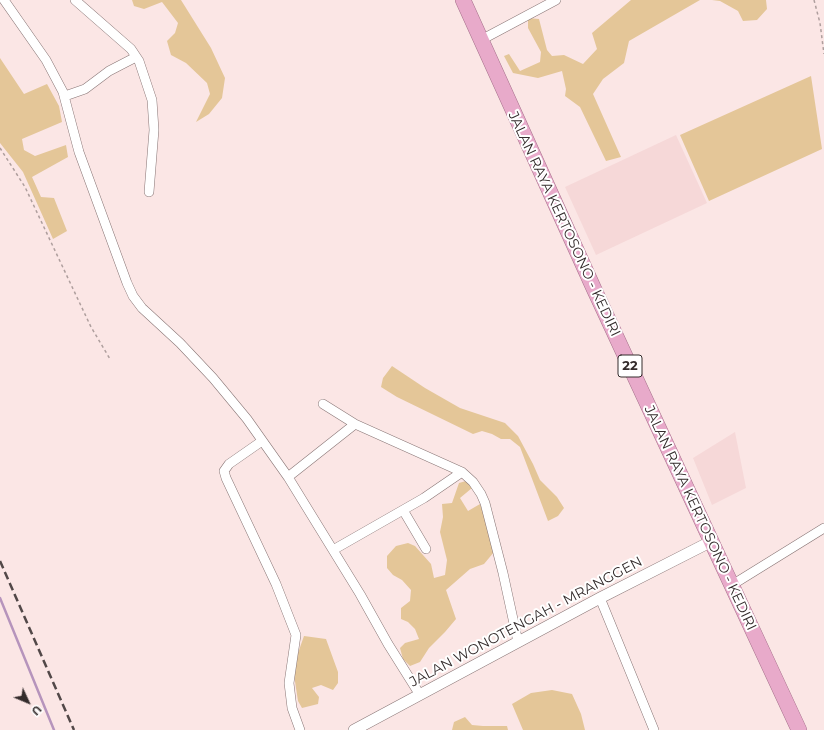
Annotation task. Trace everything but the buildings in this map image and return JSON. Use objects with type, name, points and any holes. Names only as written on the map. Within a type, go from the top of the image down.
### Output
[{"type":"highway","name":"JALAN RAYA KERTOSONO - KEDIRI","points":[[463,0],[571,239],[799,730]]},
{"type":"street","points":[[4,0],[46,60],[65,96],[79,152],[133,296],[146,312],[180,343],[213,378],[247,419],[288,478],[420,695]]},
{"type":"street","points":[[75,0],[131,49],[136,57],[152,100],[154,130],[149,192]]},
{"type":"street","points":[[481,40],[556,0]]},
{"type":"street","points":[[65,96],[85,89],[109,71],[136,57]]},
{"type":"street","points":[[324,404],[355,424],[462,472],[472,482],[481,494],[485,503],[503,573],[518,642]]},
{"type":"street","points":[[288,478],[355,424]]},
{"type":"street","points":[[262,441],[229,464],[224,471],[276,584],[296,636],[289,683],[292,708],[300,730]]},
{"type":"street","points":[[333,550],[424,498],[462,472]]},
{"type":"street","points":[[404,510],[426,549]]},
{"type":"street","points":[[732,585],[824,528]]},
{"type":"street","name":"JALAN WONOTENGAH - MRANGGEN","points":[[354,730],[600,598],[712,541]]},
{"type":"street","points":[[600,598],[654,730]]},
{"type":"path","points":[[814,0],[820,23],[824,54]]},
{"type":"path","points":[[0,148],[25,187],[91,327],[110,359]]},
{"type":"shaded area","points":[[132,0],[181,0],[211,48],[225,78],[222,98],[209,114],[196,122],[210,94],[207,83],[186,63],[171,55],[167,41],[175,33],[178,23],[162,2],[144,9],[134,6]]},
{"type":"shaded area","points":[[631,0],[700,0],[629,41],[624,63],[603,79],[593,94],[621,157],[606,161],[580,107],[565,96],[566,89],[562,71],[538,78],[513,73],[504,56],[509,54],[520,71],[540,62],[541,52],[528,28],[528,18],[539,19],[547,50],[552,56],[564,55],[583,64],[597,49],[592,33]]},
{"type":"shaded area","points":[[712,0],[766,0],[767,9],[757,20],[743,21],[738,11],[720,1]]},
{"type":"shaded area","points":[[0,58],[24,94],[47,84],[59,106],[62,122],[22,139],[24,150],[35,156],[66,145],[68,157],[32,177],[41,197],[54,198],[67,231],[53,239],[23,172],[0,143]]},
{"type":"shaded area","points":[[811,76],[822,149],[709,201],[680,135]]},
{"type":"shaded area","points":[[676,135],[707,203],[596,255],[565,187]]},
{"type":"shaded area","points":[[392,366],[425,388],[460,408],[505,423],[518,436],[540,480],[557,497],[564,508],[558,516],[548,521],[520,447],[510,439],[501,439],[482,431],[473,434],[397,397],[381,387],[383,378]]},
{"type":"shaded area","points":[[735,432],[746,488],[712,505],[693,458]]},
{"type":"shaded area","points":[[466,481],[472,488],[460,498],[468,511],[480,504],[486,520],[494,552],[484,564],[470,569],[446,590],[456,619],[429,648],[420,662],[410,666],[403,659],[400,648],[405,643],[419,639],[415,629],[408,622],[401,619],[401,608],[410,601],[411,590],[402,580],[393,575],[387,568],[387,556],[396,546],[408,543],[415,546],[431,564],[434,578],[445,575],[447,560],[440,532],[443,517],[442,504],[452,503],[459,483]]},
{"type":"shaded area","points":[[304,636],[326,639],[338,672],[338,683],[333,690],[321,685],[312,688],[319,697],[318,704],[302,708],[298,701],[294,675],[298,653]]},
{"type":"shaded area","points":[[552,690],[572,694],[581,714],[585,730],[523,730],[512,704],[531,693]]},
{"type":"shaded area","points":[[465,717],[472,725],[507,726],[508,730],[452,730],[454,722]]},
{"type":"waterway","points":[[0,598],[54,730]]},
{"type":"railway","points":[[0,561],[74,730]]}]
